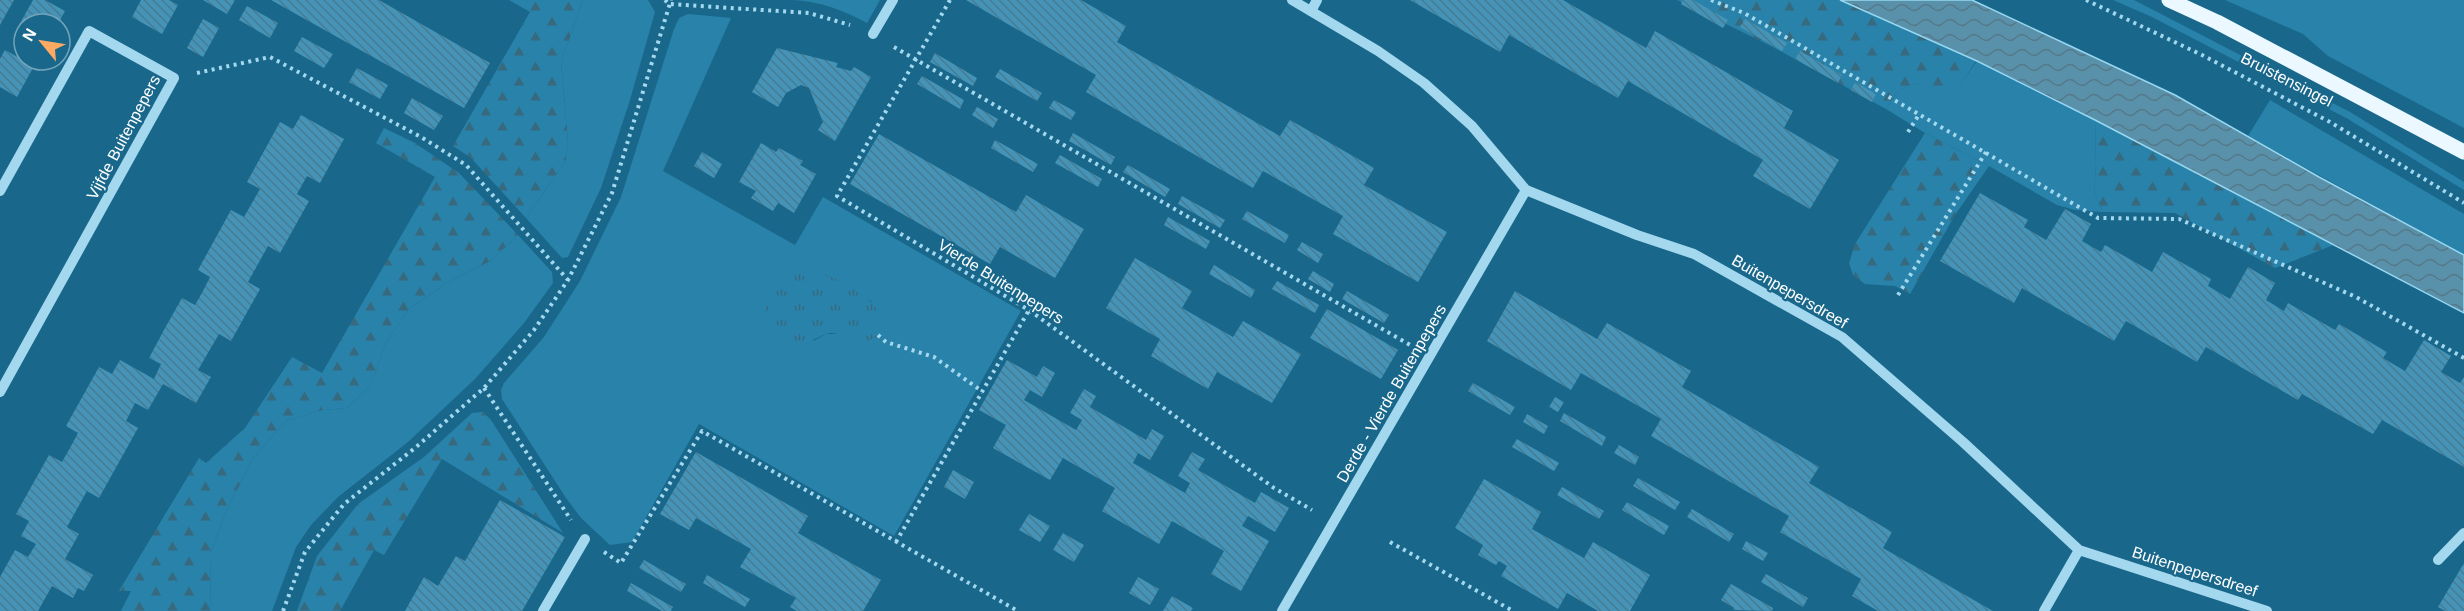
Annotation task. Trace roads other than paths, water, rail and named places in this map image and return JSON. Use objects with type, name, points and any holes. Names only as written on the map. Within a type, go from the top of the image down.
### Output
[{"type":"main road","name":"Bruistensingel","points":[[2169,0],[2217,22],[2464,152]]},
{"type":"street","points":[[873,34],[893,0]]},
{"type":"street","name":"Buitenpepersdreef","points":[[1292,0],[1378,51],[1424,83],[1472,126],[1526,190],[1637,235],[1694,254],[1842,337],[1963,442],[2079,550],[2267,611]]},
{"type":"street","points":[[1311,11],[1317,0]]},
{"type":"street","name":"Vijfde Buitenpepers","points":[[0,191],[89,31],[174,78],[0,392]]},
{"type":"street","name":"Derde - Vierde Buitenpepers","points":[[1282,611],[1526,190]]},
{"type":"street","points":[[2438,560],[2464,533]]},
{"type":"street","points":[[543,611],[585,539]]},
{"type":"street","points":[[2044,611],[2079,550]]},
{"type":"water","points":[[1840,0],[1972,0],[2175,95],[2319,177],[2464,255],[2464,313],[2095,120],[1977,61]]}]
